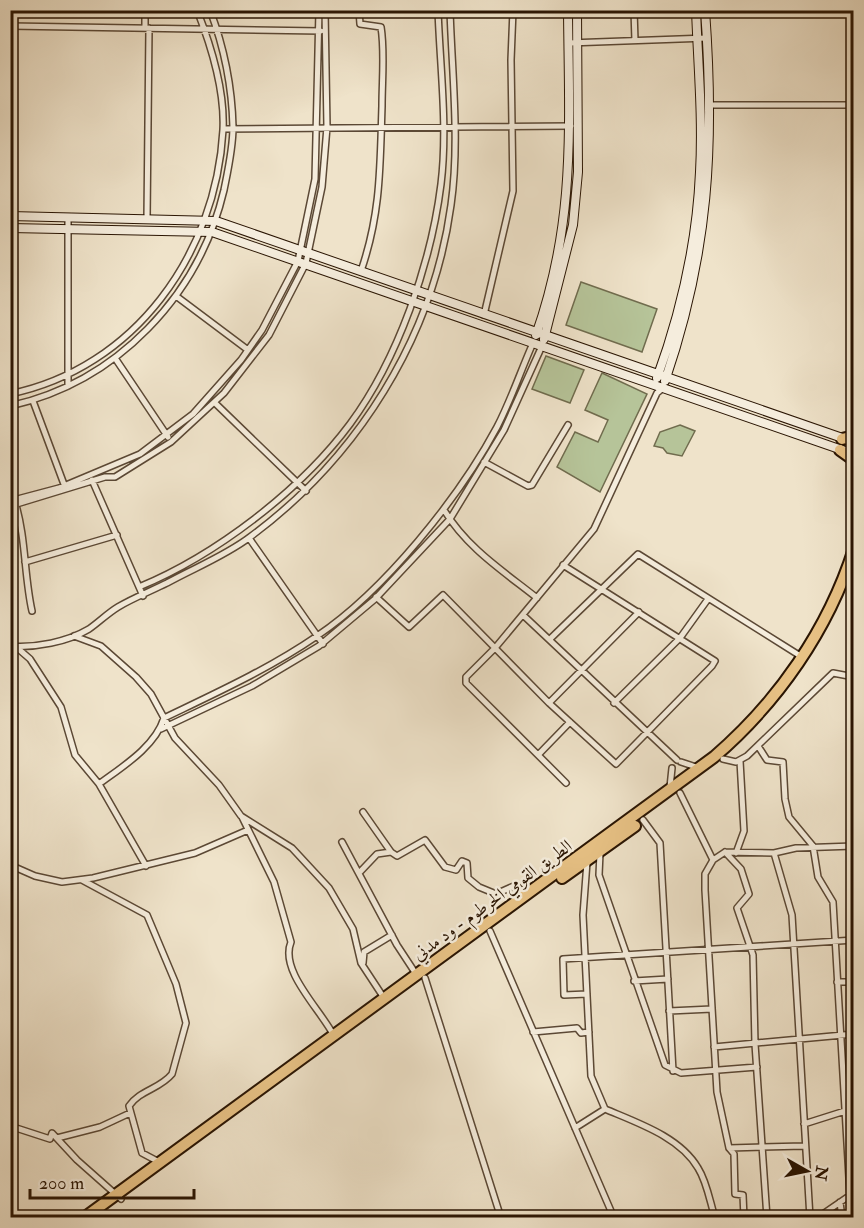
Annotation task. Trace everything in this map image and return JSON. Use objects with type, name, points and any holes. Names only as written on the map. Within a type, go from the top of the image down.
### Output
[{"type":"highway","points":[[847,442],[854,460]]},
{"type":"highway","name":"الطريق القومي الخرطوم - ود مدني","points":[[96,1218],[159,1162],[385,999],[490,931],[643,820],[675,792],[756,717],[802,657],[836,596],[854,549]]},
{"type":"highway","name":"الطريق القومي الخرطوم - ود مدني","points":[[84,1218],[119,1196],[421,977],[526,896],[723,759],[762,721],[808,661],[836,613],[854,572]]},
{"type":"street","points":[[145,10],[147,28],[147,218]]},
{"type":"street","points":[[10,394],[68,376],[98,360],[131,332],[156,306],[184,267],[202,231],[214,188],[223,129],[218,76],[197,10]]},
{"type":"street","points":[[10,406],[33,401],[68,386],[115,358],[137,341],[176,296],[194,270],[216,221],[227,176],[233,127],[226,68],[210,10]]},
{"type":"street","points":[[91,479],[115,477],[171,442],[215,403],[268,335],[302,262],[322,187],[327,127],[323,31],[319,10]]},
{"type":"street","points":[[305,251],[315,179],[325,10]]},
{"type":"street","points":[[359,10],[360,24],[381,27],[382,166],[377,210],[361,271]]},
{"type":"street","points":[[140,587],[244,528],[297,481],[350,424],[385,364],[417,291],[436,220],[441,181],[442,128],[438,10]]},
{"type":"street","points":[[13,646],[48,644],[74,636],[118,607],[143,596],[249,538],[306,491],[346,448],[375,408],[400,364],[425,306],[439,265],[452,204],[454,127],[450,10]]},
{"type":"street","points":[[484,315],[513,191],[513,10]]},
{"type":"street","points":[[160,729],[252,686],[323,644],[376,597],[450,519],[504,430],[542,346],[571,239],[577,187],[568,10]]},
{"type":"street","points":[[99,784],[135,755],[160,729],[164,718],[249,677],[318,636],[371,590],[444,510],[498,426],[537,333],[564,230],[574,126],[578,43],[577,10]]},
{"type":"street","points":[[634,10],[635,41]]},
{"type":"street","points":[[696,10],[704,106]]},
{"type":"street","points":[[566,783],[466,683],[466,677],[495,648],[594,529],[658,389],[671,351],[689,265],[697,212],[707,38],[705,10]]},
{"type":"street","points":[[10,26],[323,31]]},
{"type":"street","points":[[569,43],[707,38]]},
{"type":"street","points":[[704,106],[854,105]]},
{"type":"street","points":[[223,129],[233,127],[574,126]]},
{"type":"street","points":[[10,216],[216,221],[847,442],[854,454]]},
{"type":"street","points":[[68,217],[68,386]]},
{"type":"street","points":[[10,228],[212,232],[542,346],[658,389],[847,442]]},
{"type":"street","points":[[32,611],[13,503],[65,489],[91,479],[140,454],[193,414],[249,350],[302,262]]},
{"type":"street","points":[[176,296],[249,350]]},
{"type":"street","points":[[115,358],[171,442]]},
{"type":"street","points":[[615,372],[619,362]]},
{"type":"street","points":[[33,401],[65,489]]},
{"type":"street","points":[[215,403],[306,491]]},
{"type":"street","points":[[477,459],[531,485],[568,425]]},
{"type":"street","points":[[91,479],[143,596]]},
{"type":"street","points":[[444,510],[483,556],[537,598]]},
{"type":"street","points":[[25,562],[117,535]]},
{"type":"street","points":[[249,538],[323,644]]},
{"type":"street","points":[[550,639],[638,554],[802,657]]},
{"type":"street","points":[[376,597],[408,627],[443,594],[549,703],[615,764],[647,734],[715,661],[563,565]]},
{"type":"street","points":[[614,703],[680,638],[708,599]]},
{"type":"street","points":[[549,703],[639,612]]},
{"type":"street","points":[[523,615],[675,762],[700,769]]},
{"type":"street","points":[[74,636],[100,646],[136,677],[151,694],[175,738],[219,785],[241,816],[274,882],[291,942],[287,951],[289,965],[334,1036]]},
{"type":"street","points":[[13,646],[30,659],[61,708],[75,755],[99,784],[146,866]]},
{"type":"street","points":[[723,759],[740,761],[833,673],[854,677]]},
{"type":"street","points":[[249,677],[252,686]]},
{"type":"street","points":[[539,754],[570,722]]},
{"type":"street","points":[[758,746],[767,760],[783,762],[785,800],[789,817],[813,846],[818,877],[833,902],[839,1035],[852,1194],[817,1218]]},
{"type":"street","points":[[736,853],[742,844],[744,831],[740,761]]},
{"type":"street","points":[[675,762],[675,792],[713,860]]},
{"type":"street","points":[[363,812],[391,852]]},
{"type":"street","points":[[241,816],[292,848],[329,888],[355,935],[363,965],[385,999]]},
{"type":"street","points":[[643,820],[660,843],[673,1071]]},
{"type":"street","points":[[10,843],[12,865],[35,876],[62,882],[82,880],[195,854],[248,830]]},
{"type":"street","points":[[359,873],[377,854],[391,852],[400,855],[426,840],[445,867],[456,870],[462,861],[467,863],[468,878],[479,887],[496,894],[516,885],[526,896]]},
{"type":"street","points":[[342,842],[392,935],[421,977],[501,1218]]},
{"type":"street","points":[[744,1218],[743,1195],[735,1194],[734,1154],[729,1148],[715,1071],[705,874],[713,860],[725,852],[774,853],[813,846],[854,846]]},
{"type":"street","points":[[600,851],[598,874],[665,1065],[673,1071],[715,1071],[758,1067]]},
{"type":"street","points":[[725,852],[741,869],[749,894],[737,908],[751,948],[767,1218]]},
{"type":"street","points":[[774,853],[790,905],[794,945],[810,1218]]},
{"type":"street","points":[[587,861],[583,915],[591,1076],[605,1109],[658,1133],[687,1152],[700,1170],[715,1218]]},
{"type":"street","points":[[82,880],[147,915],[176,984],[186,1023],[172,1074],[167,1081],[133,1100],[129,1106],[142,1153],[159,1162]]},
{"type":"street","points":[[490,931],[614,1218]]},
{"type":"street","points":[[363,965],[364,952],[392,935]]},
{"type":"street","points":[[587,994],[564,995],[562,959],[854,940]]},
{"type":"street","points":[[634,981],[668,979]]},
{"type":"street","points":[[837,982],[854,982]]},
{"type":"street","points":[[669,1011],[712,1009]]},
{"type":"street","points":[[533,1032],[577,1028],[581,1032],[589,1032]]},
{"type":"street","points":[[714,1047],[854,1034]]},
{"type":"street","points":[[845,1111],[847,1102],[854,1100]]},
{"type":"street","points":[[575,1128],[605,1109]]},
{"type":"street","points":[[804,1124],[845,1111]]},
{"type":"street","points":[[57,1138],[100,1127],[130,1113]]},
{"type":"street","points":[[10,1126],[50,1139],[52,1133],[86,1168],[119,1196]]},
{"type":"street","points":[[729,1148],[804,1146]]},
{"type":"street","points":[[840,1202],[842,1218]]},
{"type":"green space","points":[[581,282],[657,309],[642,352],[566,325]]},
{"type":"green space","points":[[546,356],[584,370],[570,403],[532,389]]},
{"type":"green space","points":[[602,373],[647,394],[600,492],[557,467],[575,432],[598,442],[608,420],[585,410]]},
{"type":"green space","points":[[680,425],[695,431],[682,456],[667,453],[663,448],[654,446],[660,432]]}]
